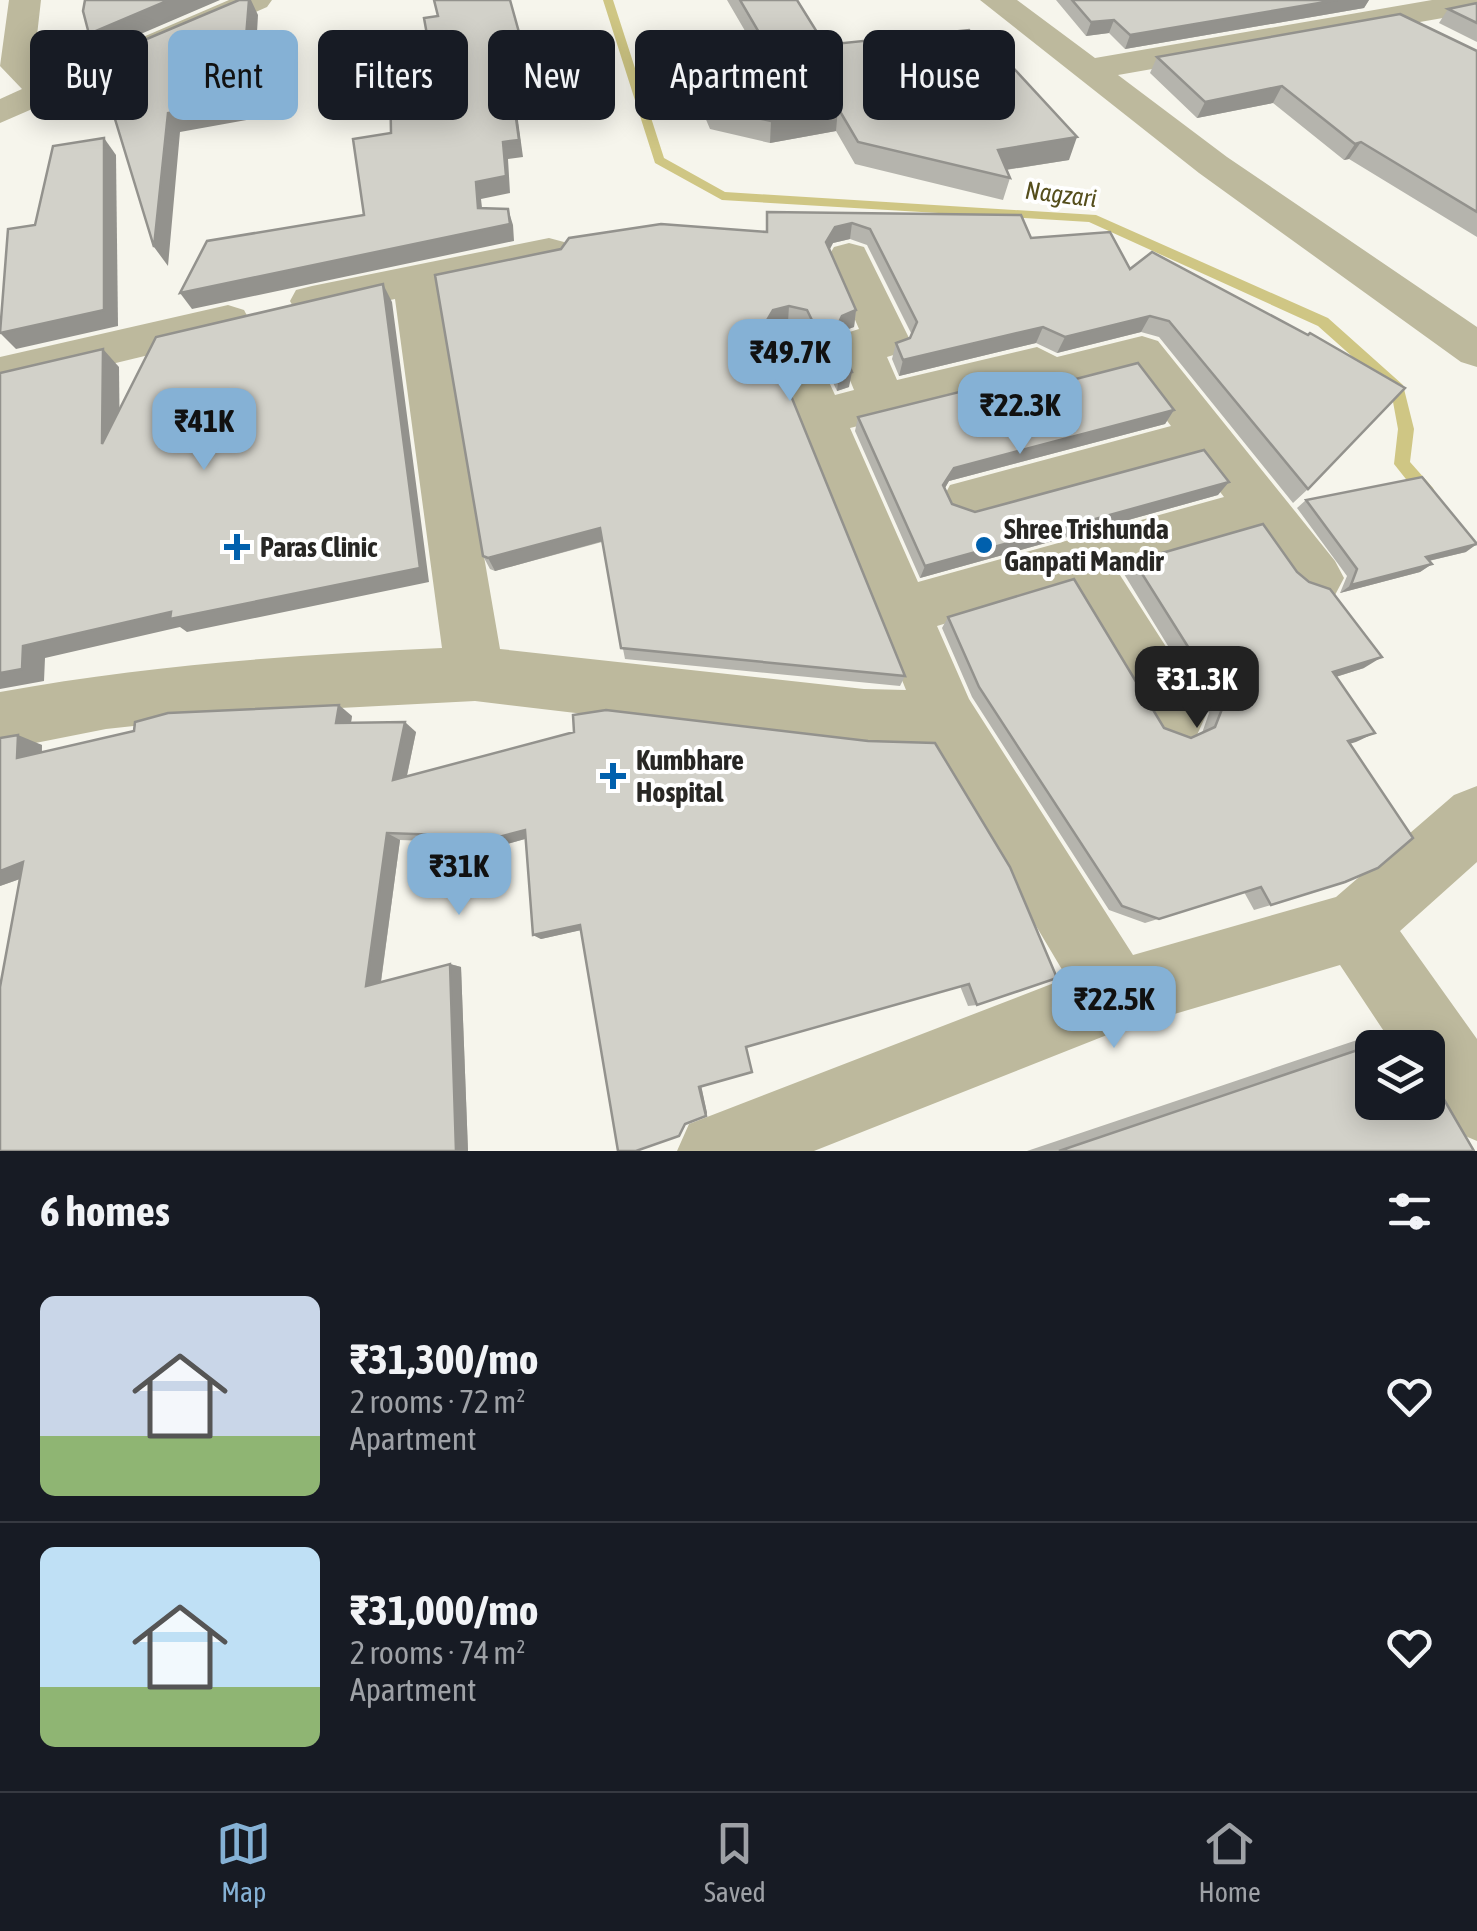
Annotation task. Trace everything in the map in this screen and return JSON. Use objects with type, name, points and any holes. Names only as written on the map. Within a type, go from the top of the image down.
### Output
[{"type":"street","points":[[25,0],[16,64],[30,77]]},
{"type":"street","points":[[148,47],[256,0]]},
{"type":"street","points":[[996,0],[1213,165],[1477,350]]},
{"type":"street","points":[[1360,0],[1443,42]]},
{"type":"street","points":[[1088,70],[1477,2]]},
{"type":"street","points":[[0,112],[30,99]]},
{"type":"street","points":[[0,374],[414,278],[549,252]]},
{"type":"street","points":[[848,257],[888,340],[859,346],[883,402]]},
{"type":"street","points":[[414,278],[474,674]]},
{"type":"street","points":[[788,342],[948,720],[1117,995]]},
{"type":"street","points":[[820,417],[1037,364],[1046,377],[1142,353],[1316,578]]},
{"type":"street","points":[[968,500],[1207,436]]},
{"type":"street","points":[[903,611],[1262,508]]},
{"type":"street","points":[[1080,560],[1176,716]]},
{"type":"street","points":[[0,722],[106,702],[263,684],[474,674],[864,718],[948,720]]},
{"type":"street","points":[[716,1151],[1117,995],[1355,926],[1477,818]]},
{"type":"street","points":[[1355,926],[1477,1103]]},
{"type":"building","points":[[85,0],[169,0],[98,30],[88,30],[83,11]]},
{"type":"building","points":[[239,0],[249,0],[247,30],[168,30]]},
{"type":"building","points":[[434,0],[510,0],[518,30],[488,30],[488,120],[516,120],[519,140],[503,142],[506,176],[476,182],[478,208],[508,209],[510,224],[180,293],[207,241],[364,215],[353,139],[391,133],[391,120],[468,120],[468,30],[426,30],[424,18],[438,16]]},
{"type":"building","points":[[740,0],[797,0],[816,30],[758,30]]},
{"type":"building","points":[[1072,0],[1337,0],[1130,35],[1114,20],[1091,22]]},
{"type":"building","points":[[1477,3],[1477,23],[1448,9]]},
{"type":"building","points":[[1400,14],[1477,51],[1477,212],[1361,142],[1355,144],[1282,86],[1205,102],[1157,57]]},
{"type":"building","points":[[168,30],[168,113],[154,247],[115,120],[148,120],[148,38]]},
{"type":"building","points":[[863,41],[863,120],[1015,120],[1015,70],[1077,137],[998,150],[1010,178],[858,142],[843,116],[843,43]]},
{"type":"building","points":[[104,138],[104,310],[0,333],[8,229],[35,225],[53,146]]},
{"type":"building","points":[[767,212],[1021,215],[1031,238],[1110,232],[1130,269],[1152,252],[1310,333],[1405,388],[1308,489],[1169,321],[1150,316],[1065,337],[1043,327],[903,360],[896,343],[910,338],[917,322],[870,229],[852,223],[835,227],[826,242],[856,310],[842,316],[835,331],[852,372],[839,375],[807,310],[789,306],[773,310],[763,327],[905,676],[621,648],[600,528],[488,558],[483,556],[435,275],[561,249],[569,238],[661,224],[767,232]]},
{"type":"building","points":[[383,284],[420,568],[170,619],[171,612],[23,646],[22,669],[0,673],[0,373],[103,349],[102,444],[156,337]]},
{"type":"building","points":[[1138,363],[1174,410],[954,468],[943,485],[952,504],[975,512],[1204,450],[1229,482],[925,566],[858,417],[1032,374],[1041,379],[1068,381]]},
{"type":"building","points":[[1422,477],[1477,544],[1426,557],[1432,564],[1351,585],[1357,569],[1306,500]]},
{"type":"building","points":[[1263,524],[1297,572],[1309,582],[1330,589],[1382,657],[1333,672],[1375,733],[1348,741],[1413,838],[1378,868],[1345,882],[1271,905],[1261,887],[1159,919],[1122,906],[979,687],[948,617],[1074,579],[1164,728],[1191,738],[1215,727],[1224,704],[1134,561]]},
{"type":"building","points":[[339,705],[336,723],[405,722],[393,780],[574,732],[573,715],[606,710],[868,741],[935,743],[1010,867],[1057,978],[977,1005],[969,984],[746,1047],[752,1072],[699,1087],[706,1116],[685,1124],[679,1136],[636,1151],[618,1151],[580,925],[533,935],[525,830],[499,837],[387,833],[366,986],[450,964],[456,1151],[0,1151],[0,987],[23,862],[0,871],[0,738],[18,735],[17,758],[134,731],[135,722],[168,713]]},
{"type":"building","points":[[1355,1051],[1355,1120],[1445,1120],[1445,1101],[1474,1151],[1059,1151]]},
{"type":"waterway","name":"Nagzari","points":[[608,0],[659,160],[722,196],[1091,218],[1323,322],[1398,389],[1406,429],[1402,464],[1427,493]]},
{"type":"place","name":"Shree Trishunda Ganpati Mandir","points":[[984,545]]},
{"type":"place","name":"Paras Clinic","points":[[237,547]]},
{"type":"place","name":"Kumbhare Hospital","points":[[613,776]]}]
